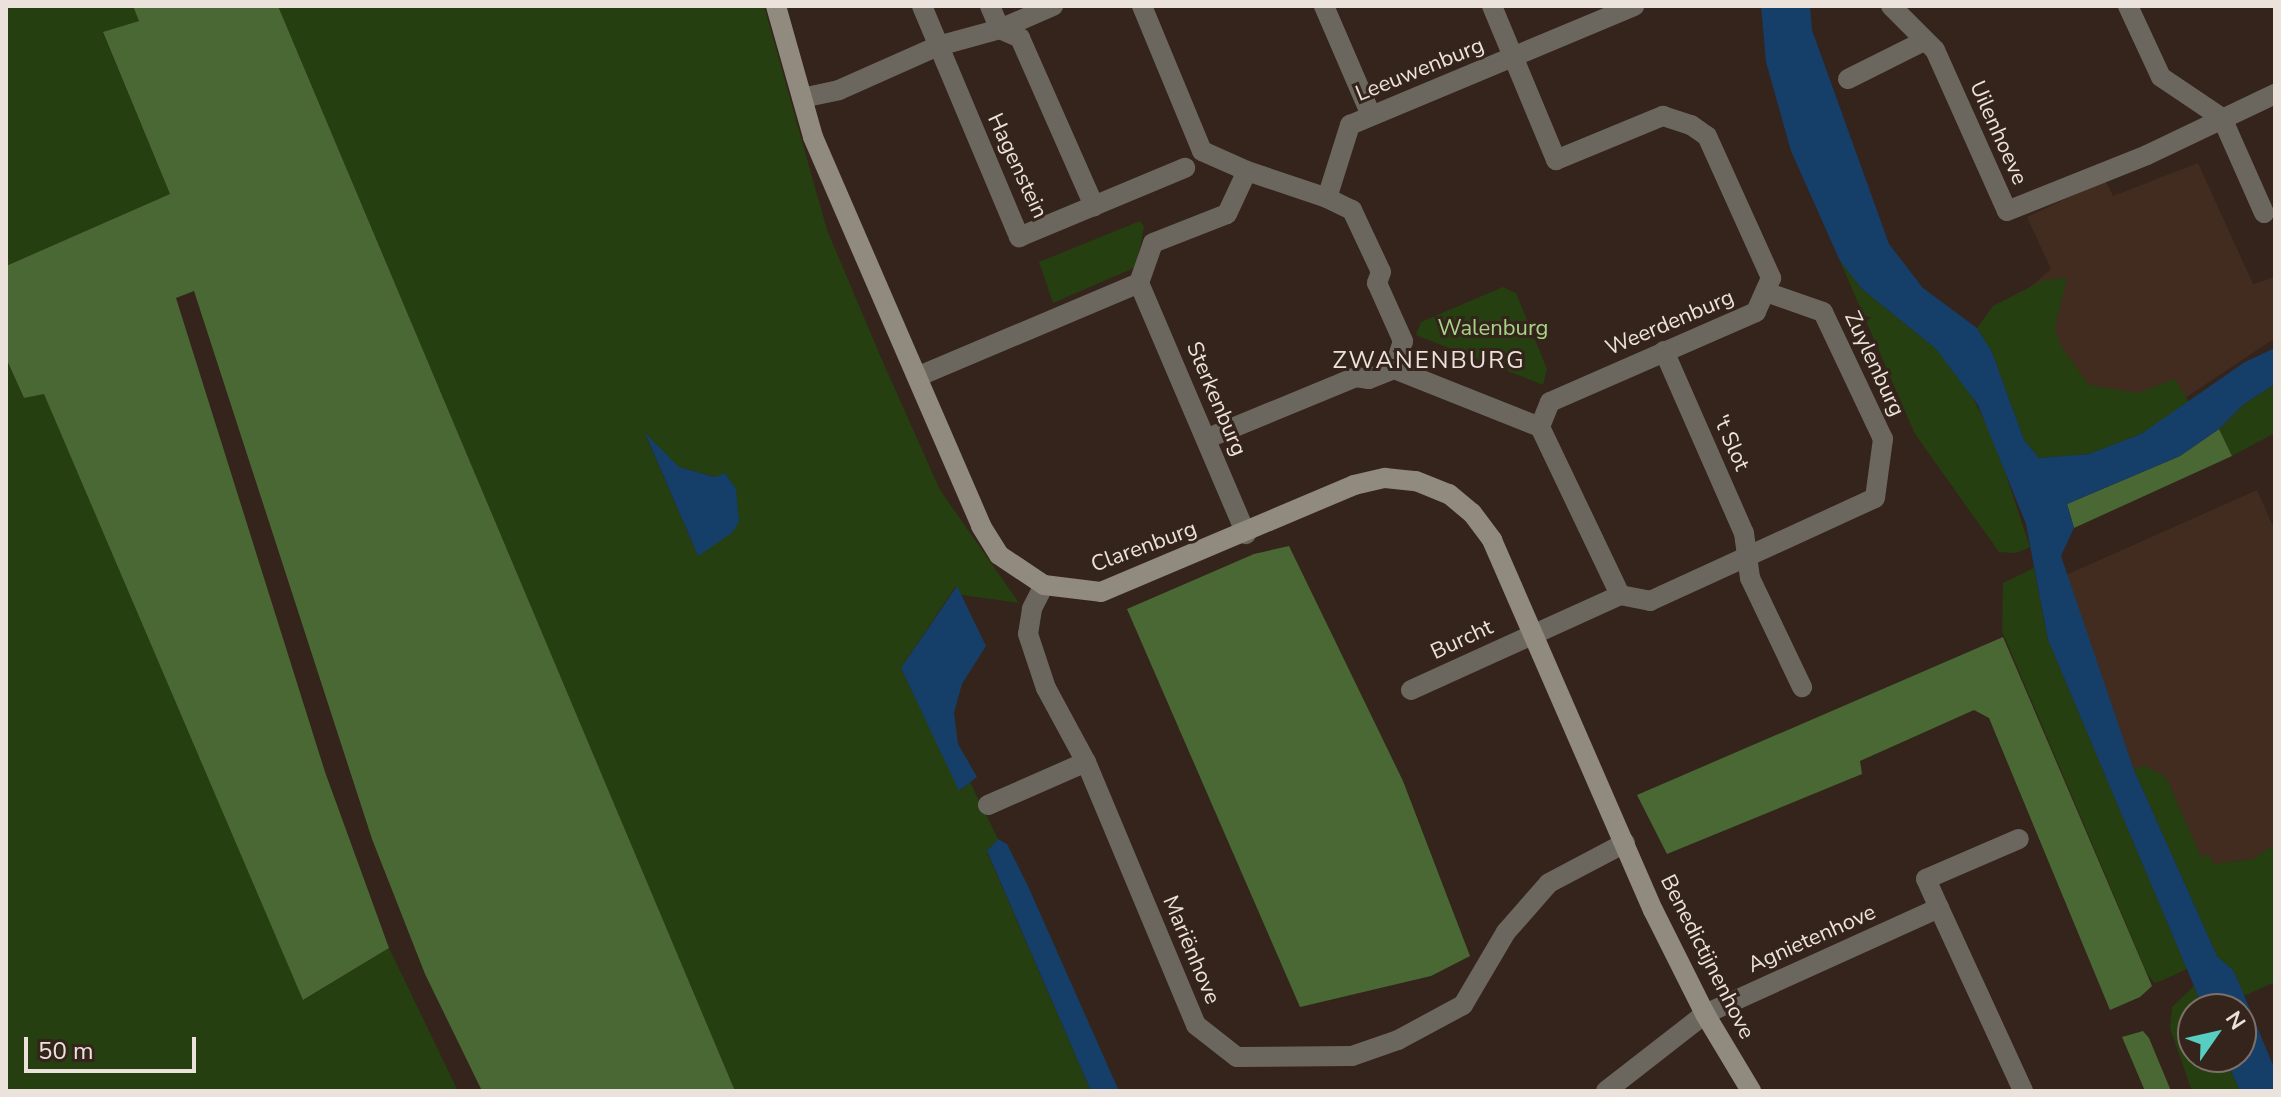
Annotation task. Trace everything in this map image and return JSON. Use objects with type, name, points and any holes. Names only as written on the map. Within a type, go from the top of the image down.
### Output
[{"type":"street","name":"Clarenburg","points":[[776,6],[813,137],[919,376],[981,526],[999,555],[1044,585],[1101,592],[1246,534],[1354,485],[1385,478],[1416,481],[1449,494],[1472,513],[1492,540],[1625,843]]},
{"type":"street","name":"Hagenstein","points":[[922,6],[1019,237],[1185,168]]},
{"type":"street","points":[[990,6],[1000,29],[1020,38],[1094,206]]},
{"type":"street","points":[[802,98],[839,90],[938,46],[1000,29],[1053,6]]},
{"type":"street","points":[[1142,6],[1202,151],[1352,210],[1381,272],[1377,283],[1403,341],[1394,369]]},
{"type":"street","points":[[1324,6],[1371,115]]},
{"type":"street","points":[[1492,6],[1514,57]]},
{"type":"street","name":"Leeuwenburg","points":[[1327,198],[1350,125],[1634,6]]},
{"type":"street","name":"Uilenhoeve","points":[[1891,6],[1922,42],[1935,50],[2007,211],[2147,155],[2222,118]]},
{"type":"street","points":[[2128,6],[2161,77],[2198,97],[2222,118],[2264,213]]},
{"type":"street","points":[[1848,79],[1922,42]]},
{"type":"street","name":"Weerdenburg","points":[[1514,57],[1556,160],[1663,116],[1707,136],[1771,278],[1756,312],[1550,402],[1540,427]]},
{"type":"street","points":[[2222,118],[2275,94]]},
{"type":"street","points":[[919,376],[1139,283],[1153,243],[1227,214],[1247,171]]},
{"type":"street","name":"Sterkenburg","points":[[1139,283],[1208,438],[1246,534]]},
{"type":"street","name":"Zuylenburg","points":[[1534,633],[1620,595],[1650,601],[1875,498],[1883,439],[1823,312],[1766,292]]},
{"type":"street","name":"'t Slot","points":[[1664,351],[1744,533],[1745,557]]},
{"type":"street","points":[[1208,438],[1356,377],[1369,379],[1394,369],[1540,427],[1620,595]]},
{"type":"street","points":[[1745,557],[1750,578],[1802,687]]},
{"type":"street","name":"Mariënhove","points":[[1044,585],[1032,609],[1028,634],[1046,688],[1086,762],[1196,1025],[1237,1057],[1352,1056],[1398,1040],[1463,1005],[1506,932],[1549,883],[1625,843]]},
{"type":"street","name":"Burcht","points":[[1411,690],[1534,633]]},
{"type":"street","points":[[988,805],[1086,762]]},
{"type":"street","points":[[2019,839],[1926,879],[2023,1091]]},
{"type":"street","name":"Benedictijnenhove","points":[[1625,843],[1705,1014],[1751,1091]]},
{"type":"street","name":"Agnietenhove","points":[[1606,1091],[1705,1014],[1939,908]]},
{"type":"shaded area","points":[[2198,163],[2253,284],[2275,277],[2275,338],[2185,398],[2048,448],[1984,326],[2051,269],[2027,217],[2105,180],[2113,196]]},
{"type":"shaded area","points":[[2257,490],[2275,531],[2275,844],[2254,859],[2214,864],[2200,857],[2166,777],[2144,766],[2134,770],[2066,575]]},
{"type":"green space","points":[[6,6],[133,6],[139,21],[103,33],[170,194],[6,266]]},
{"type":"green space","points":[[133,6],[278,6],[735,1091],[482,1091],[425,974],[372,839],[194,291],[176,298],[325,772],[389,948],[303,1000],[44,394],[24,398],[6,358],[6,266],[170,194],[103,32],[139,21]]},
{"type":"green space","points":[[278,6],[764,6],[827,230],[882,360],[940,490],[1019,603],[961,595],[956,586],[901,668],[960,791],[970,782],[998,839],[987,852],[1091,1091],[735,1091]],"holes":[[[646,436],[679,467],[716,477],[698,556]]]},
{"type":"green space","points":[[1140,221],[1144,227],[1136,267],[1053,303],[1039,262]]},
{"type":"green space","points":[[1840,261],[1862,289],[1936,349],[1964,381],[1994,439],[2030,547],[2016,553],[1999,552],[1915,434]]},
{"type":"green space","points":[[2067,278],[2055,328],[2061,346],[2089,385],[2138,393],[2175,379],[2190,404],[2141,434],[2089,454],[2039,458],[2024,440],[1992,352],[1977,328],[1993,306],[2044,280]]},
{"type":"green space","name":"Walenburg","points":[[1503,287],[1516,293],[1547,369],[1543,385],[1416,335],[1421,322]]},
{"type":"green space","points":[[6,358],[24,398],[44,393],[304,1000],[389,948],[458,1091],[6,1091]]},
{"type":"green space","points":[[2275,384],[2275,433],[2232,456],[2219,429],[2244,404]]},
{"type":"green space","points":[[2219,429],[2232,456],[2074,528],[2067,504],[2180,456]]},
{"type":"green space","points":[[1289,546],[1403,781],[1470,956],[1431,976],[1300,1007],[1127,609],[1254,554]]},
{"type":"green space","points":[[2034,568],[2048,640],[2187,969],[2161,981],[2154,983],[2147,973],[2002,631],[2003,583]]},
{"type":"green space","points":[[2003,637],[2152,986],[2140,997],[2110,1010],[1989,718],[1974,710],[1860,761],[1862,774],[1667,854],[1637,795]]},
{"type":"green space","points":[[2144,765],[2166,777],[2201,857],[2208,854],[2214,864],[2253,859],[2275,844],[2275,982],[2251,993],[2243,993],[2234,971],[2217,956],[2134,770]]},
{"type":"green space","points":[[2177,1002],[2177,1048],[2170,1028],[2172,1007]]},
{"type":"green space","points":[[2143,1031],[2149,1038],[2171,1091],[2145,1091],[2122,1037]]},
{"type":"green space","points":[[2186,1073],[2232,1073],[2240,1091],[2192,1091]]},
{"type":"water","points":[[1761,6],[1810,6],[1812,30],[1889,244],[1923,288],[1977,328],[1992,352],[2024,440],[2039,458],[2089,454],[2141,434],[2245,362],[2275,348],[2275,384],[2244,404],[2219,429],[2180,456],[2067,504],[2074,528],[2061,556],[2134,770],[2217,956],[2234,971],[2243,993],[2197,993],[2048,640],[2026,524],[1978,405],[1936,349],[1862,289],[1840,261],[1791,151],[1766,62]]},
{"type":"water","points":[[645,433],[679,467],[715,477],[725,473],[736,489],[739,522],[732,533],[698,556]]},
{"type":"water","points":[[957,586],[986,646],[962,684],[954,713],[958,744],[977,777],[959,791],[901,668]]},
{"type":"water","points":[[998,839],[1007,844],[1028,886],[1119,1091],[1091,1091],[987,851]]},
{"type":"water","points":[[2257,1027],[2275,1070],[2275,1091],[2240,1091],[2232,1073],[2257,1073]]},
{"type":"district","name":"ZWANENBURG","points":[[1429,361]]}]
